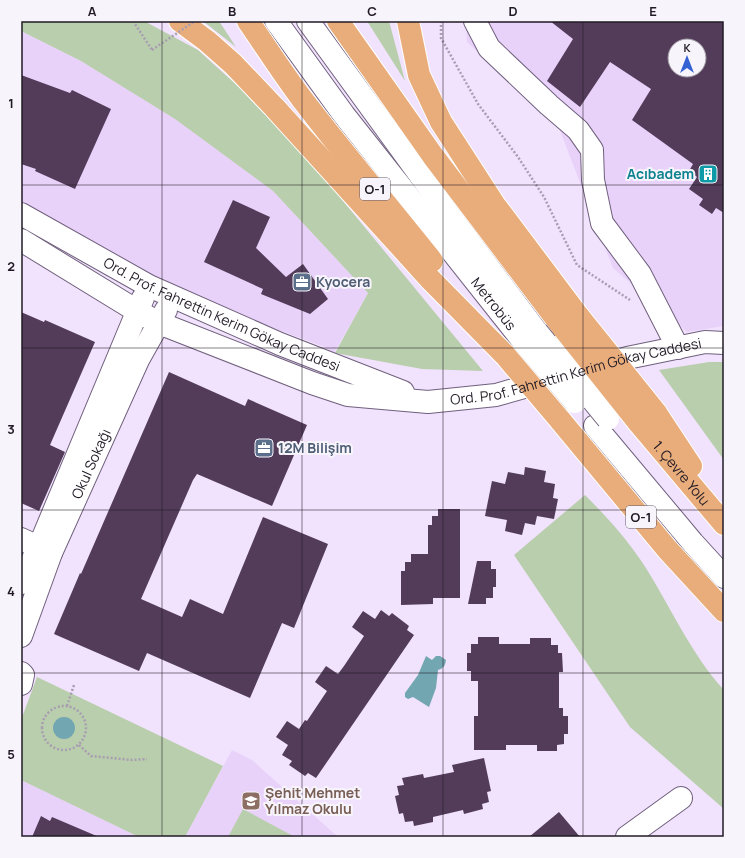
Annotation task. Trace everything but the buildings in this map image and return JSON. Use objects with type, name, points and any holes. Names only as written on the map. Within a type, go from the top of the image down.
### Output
[{"type":"highway","points":[[180,21],[207,40],[233,64],[431,280],[505,355]]},
{"type":"highway","name":"O-1","points":[[248,21],[301,97],[505,355],[667,549],[724,611]]},
{"type":"highway","points":[[338,21],[433,156],[571,323],[724,516]]},
{"type":"highway","points":[[408,21],[420,75],[442,122],[571,323]]},
{"type":"highway","name":"1. Çevre Yolu","points":[[647,418],[724,524]]},
{"type":"street","name":"Metrobüs","points":[[276,21],[344,115],[601,422],[693,543],[724,577]]},
{"type":"street","name":"Metrobüs","points":[[308,21],[441,204],[530,336]]},
{"type":"street","points":[[475,21],[489,48],[549,105],[578,130],[592,150],[593,180],[602,223],[640,274],[678,348]]},
{"type":"street","name":"Ord. Prof. Fahrettin Kerim Gökay Caddesi","points":[[21,214],[149,286],[280,344],[428,402]]},
{"type":"street","name":"Ord. Prof. Fahrettin Kerim Gökay Caddesi","points":[[21,240],[159,323],[312,383],[348,395],[428,402],[496,395],[627,358],[705,342],[724,343]]},
{"type":"street","points":[[21,583],[149,286]]},
{"type":"street","name":"Okul Sokağı","points":[[21,636],[37,546],[173,296]]},
{"type":"street","name":"Metrobüs","points":[[601,422],[724,558]]},
{"type":"street","points":[[21,673],[24,675],[21,684]]},
{"type":"street","points":[[627,837],[681,798]]},
{"type":"path","points":[[133,21],[152,50],[195,21]]},
{"type":"path","points":[[441,21],[441,38],[478,104],[518,156],[544,197],[578,264],[632,302]]},
{"type":"path","points":[[67,706],[74,685]]},
{"type":"path","points":[[59,706],[67,706],[80,712],[84,718],[86,732],[84,739],[79,745],[67,751],[59,750],[46,743],[42,736],[41,728],[46,714],[59,706]]},
{"type":"path","points":[[79,745],[91,756],[132,760],[147,759]]},
{"type":"shaded area","points":[[21,21],[144,21],[198,50],[241,89],[320,173],[483,371],[422,369],[335,353],[368,293],[273,191],[175,119],[81,61],[21,31]]},
{"type":"shaded area","points":[[203,21],[219,21],[236,47]]},
{"type":"shaded area","points":[[367,21],[389,21],[405,81]]},
{"type":"shaded area","points":[[466,21],[724,21],[724,326],[687,332],[613,268],[559,128],[467,42]]},
{"type":"shaded area","points":[[21,31],[81,61],[175,119],[273,191],[368,293],[334,353],[322,346],[43,242],[21,225]]},
{"type":"shaded area","points":[[709,362],[724,362],[724,460],[659,370]]},
{"type":"shaded area","points":[[585,495],[601,511],[636,553],[690,645],[724,690],[724,809],[630,727],[514,555]]},
{"type":"shaded area","points":[[426,656],[432,660],[436,656],[440,656],[446,660],[444,666],[438,670],[436,688],[429,707],[413,697],[408,699],[405,697],[405,693],[418,675]]},
{"type":"shaded area","points":[[37,677],[223,766],[185,837],[139,837],[21,780],[21,720]]},
{"type":"shaded area","points":[[64,717],[72,720],[75,728],[72,736],[64,739],[56,736],[53,728],[56,720]]},
{"type":"shaded area","name":"Şehit Mehmet Yılmaz Okulu","points":[[232,750],[252,760],[338,837],[185,837]]},
{"type":"shaded area","points":[[21,780],[139,837],[21,837]]},
{"type":"shaded area","points":[[243,809],[295,837],[228,837]]},
{"type":"place","name":"Acıbadem","points":[[708,174]]},
{"type":"place","name":"Kyocera","points":[[302,282]]},
{"type":"place","name":"12M Bilişim","points":[[264,448]]},
{"type":"place","name":"Şehit Mehmet Yılmaz Okulu","points":[[251,801]]}]
